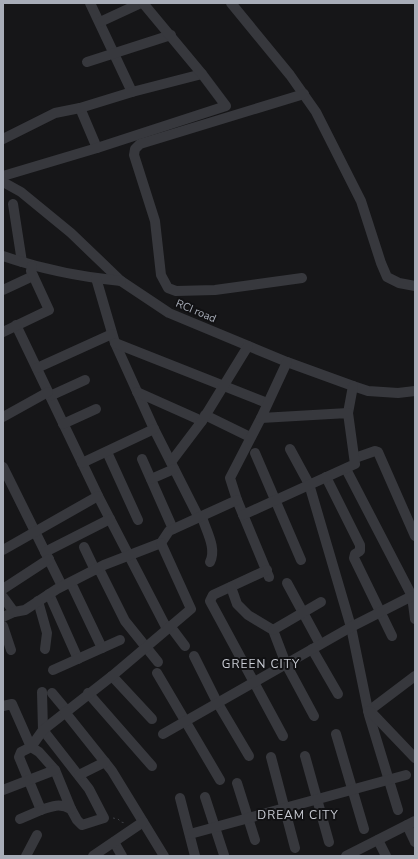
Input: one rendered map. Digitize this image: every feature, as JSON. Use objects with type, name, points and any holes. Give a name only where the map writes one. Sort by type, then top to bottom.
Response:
[{"type":"street","points":[[90,3],[115,53],[132,92]]},
{"type":"street","points":[[3,176],[97,148],[226,106],[171,35],[142,3],[100,22]]},
{"type":"street","points":[[230,3],[304,94],[316,112],[361,201],[380,263],[387,277],[399,283],[415,286]]},
{"type":"street","points":[[87,62],[171,35]]},
{"type":"street","points":[[3,140],[55,113],[80,108],[132,92],[202,74]]},
{"type":"street","points":[[302,278],[215,290],[176,291],[168,288],[161,275],[155,221],[134,155],[135,149],[140,144],[304,94]]},
{"type":"street","points":[[80,108],[97,148]]},
{"type":"street","name":"RCI road","points":[[3,182],[21,192],[71,233],[121,281],[170,313],[287,362],[353,386],[368,390],[398,393],[415,391]]},
{"type":"street","points":[[21,192],[8,205],[22,262]]},
{"type":"street","points":[[3,256],[32,266],[121,281]]},
{"type":"street","points":[[3,332],[49,310],[31,271],[32,266]]},
{"type":"street","points":[[3,290],[33,276]]},
{"type":"street","points":[[96,278],[113,338],[136,392],[212,544],[214,555],[210,562]]},
{"type":"street","points":[[16,325],[98,496],[129,556],[168,628],[185,646]]},
{"type":"street","points":[[37,368],[113,338],[267,403]]},
{"type":"street","points":[[151,480],[172,466],[248,346]]},
{"type":"street","points":[[283,736],[252,683],[210,601],[213,596],[231,587],[268,574],[237,500],[230,478],[287,362]]},
{"type":"street","points":[[3,417],[49,394],[85,380]]},
{"type":"street","points":[[243,515],[355,464],[348,413],[353,386]]},
{"type":"street","points":[[136,392],[250,437]]},
{"type":"street","points":[[63,424],[96,409]]},
{"type":"street","points":[[260,418],[348,413]]},
{"type":"street","points":[[82,463],[154,430]]},
{"type":"street","points":[[290,449],[309,484],[351,627],[369,710],[398,810]]},
{"type":"street","points":[[355,458],[375,450],[378,452],[415,536]]},
{"type":"street","points":[[107,452],[138,520]]},
{"type":"street","points":[[256,453],[301,560]]},
{"type":"street","points":[[142,459],[173,529]]},
{"type":"street","points":[[3,467],[47,556],[66,584],[102,648]]},
{"type":"street","points":[[346,469],[412,596],[415,619]]},
{"type":"street","points":[[326,477],[360,545],[360,551],[355,554],[354,558],[392,636]]},
{"type":"street","points":[[3,550],[34,530],[98,496]]},
{"type":"street","points":[[3,617],[14,612],[25,610],[66,584],[97,569],[161,543],[169,531],[237,500]]},
{"type":"street","points":[[3,589],[47,556],[110,519]]},
{"type":"street","points":[[41,810],[28,782],[19,757],[21,752],[31,747],[43,730],[88,693],[112,676],[191,609],[161,543]]},
{"type":"street","points":[[84,547],[117,608],[158,662]]},
{"type":"street","points":[[287,583],[303,613],[316,647],[338,694]]},
{"type":"street","points":[[231,587],[237,604],[242,610],[273,630],[286,664],[314,716]]},
{"type":"street","points":[[49,594],[78,659]]},
{"type":"street","points":[[163,734],[185,720],[351,627],[412,596]]},
{"type":"street","points":[[3,597],[14,612]]},
{"type":"street","points":[[38,601],[47,633],[45,649]]},
{"type":"street","points":[[273,630],[321,602]]},
{"type":"street","points":[[3,626],[11,650]]},
{"type":"street","points":[[53,670],[120,640]]},
{"type":"street","points":[[194,656],[217,702],[248,756]]},
{"type":"street","points":[[157,673],[220,780]]},
{"type":"street","points":[[112,676],[152,719]]},
{"type":"street","points":[[369,710],[415,676]]},
{"type":"street","points":[[3,706],[12,704],[31,747],[39,752],[55,770],[77,820],[82,825],[104,818],[89,788],[43,730],[47,693],[66,711],[105,762],[164,856]]},
{"type":"street","points":[[88,693],[152,766]]},
{"type":"street","points":[[369,710],[415,758]]},
{"type":"street","points":[[336,734],[364,829]]},
{"type":"street","points":[[305,756],[329,842]]},
{"type":"street","points":[[271,757],[295,848]]},
{"type":"street","points":[[79,775],[105,762]]},
{"type":"street","points":[[3,790],[28,782],[55,770]]},
{"type":"street","points":[[190,834],[406,775]]},
{"type":"street","points":[[237,783],[255,840]]},
{"type":"street","points":[[205,797],[224,855]]},
{"type":"street","points":[[180,798],[196,856]]},
{"type":"street","points":[[20,819],[58,805],[71,809]]},
{"type":"street","points":[[93,856],[114,842],[141,818]]},
{"type":"street","points":[[346,856],[411,823],[415,842]]},
{"type":"street","points":[[26,856],[37,835]]},
{"type":"street","points":[[378,840],[386,856]]},
{"type":"street","points":[[114,842],[122,856]]},
{"type":"path","points":[[104,818],[118,819],[124,823],[141,818]]},
{"type":"district","name":"GREEN CITY","points":[[261,664]]},
{"type":"district","name":"DREAM CITY","points":[[298,815]]}]
